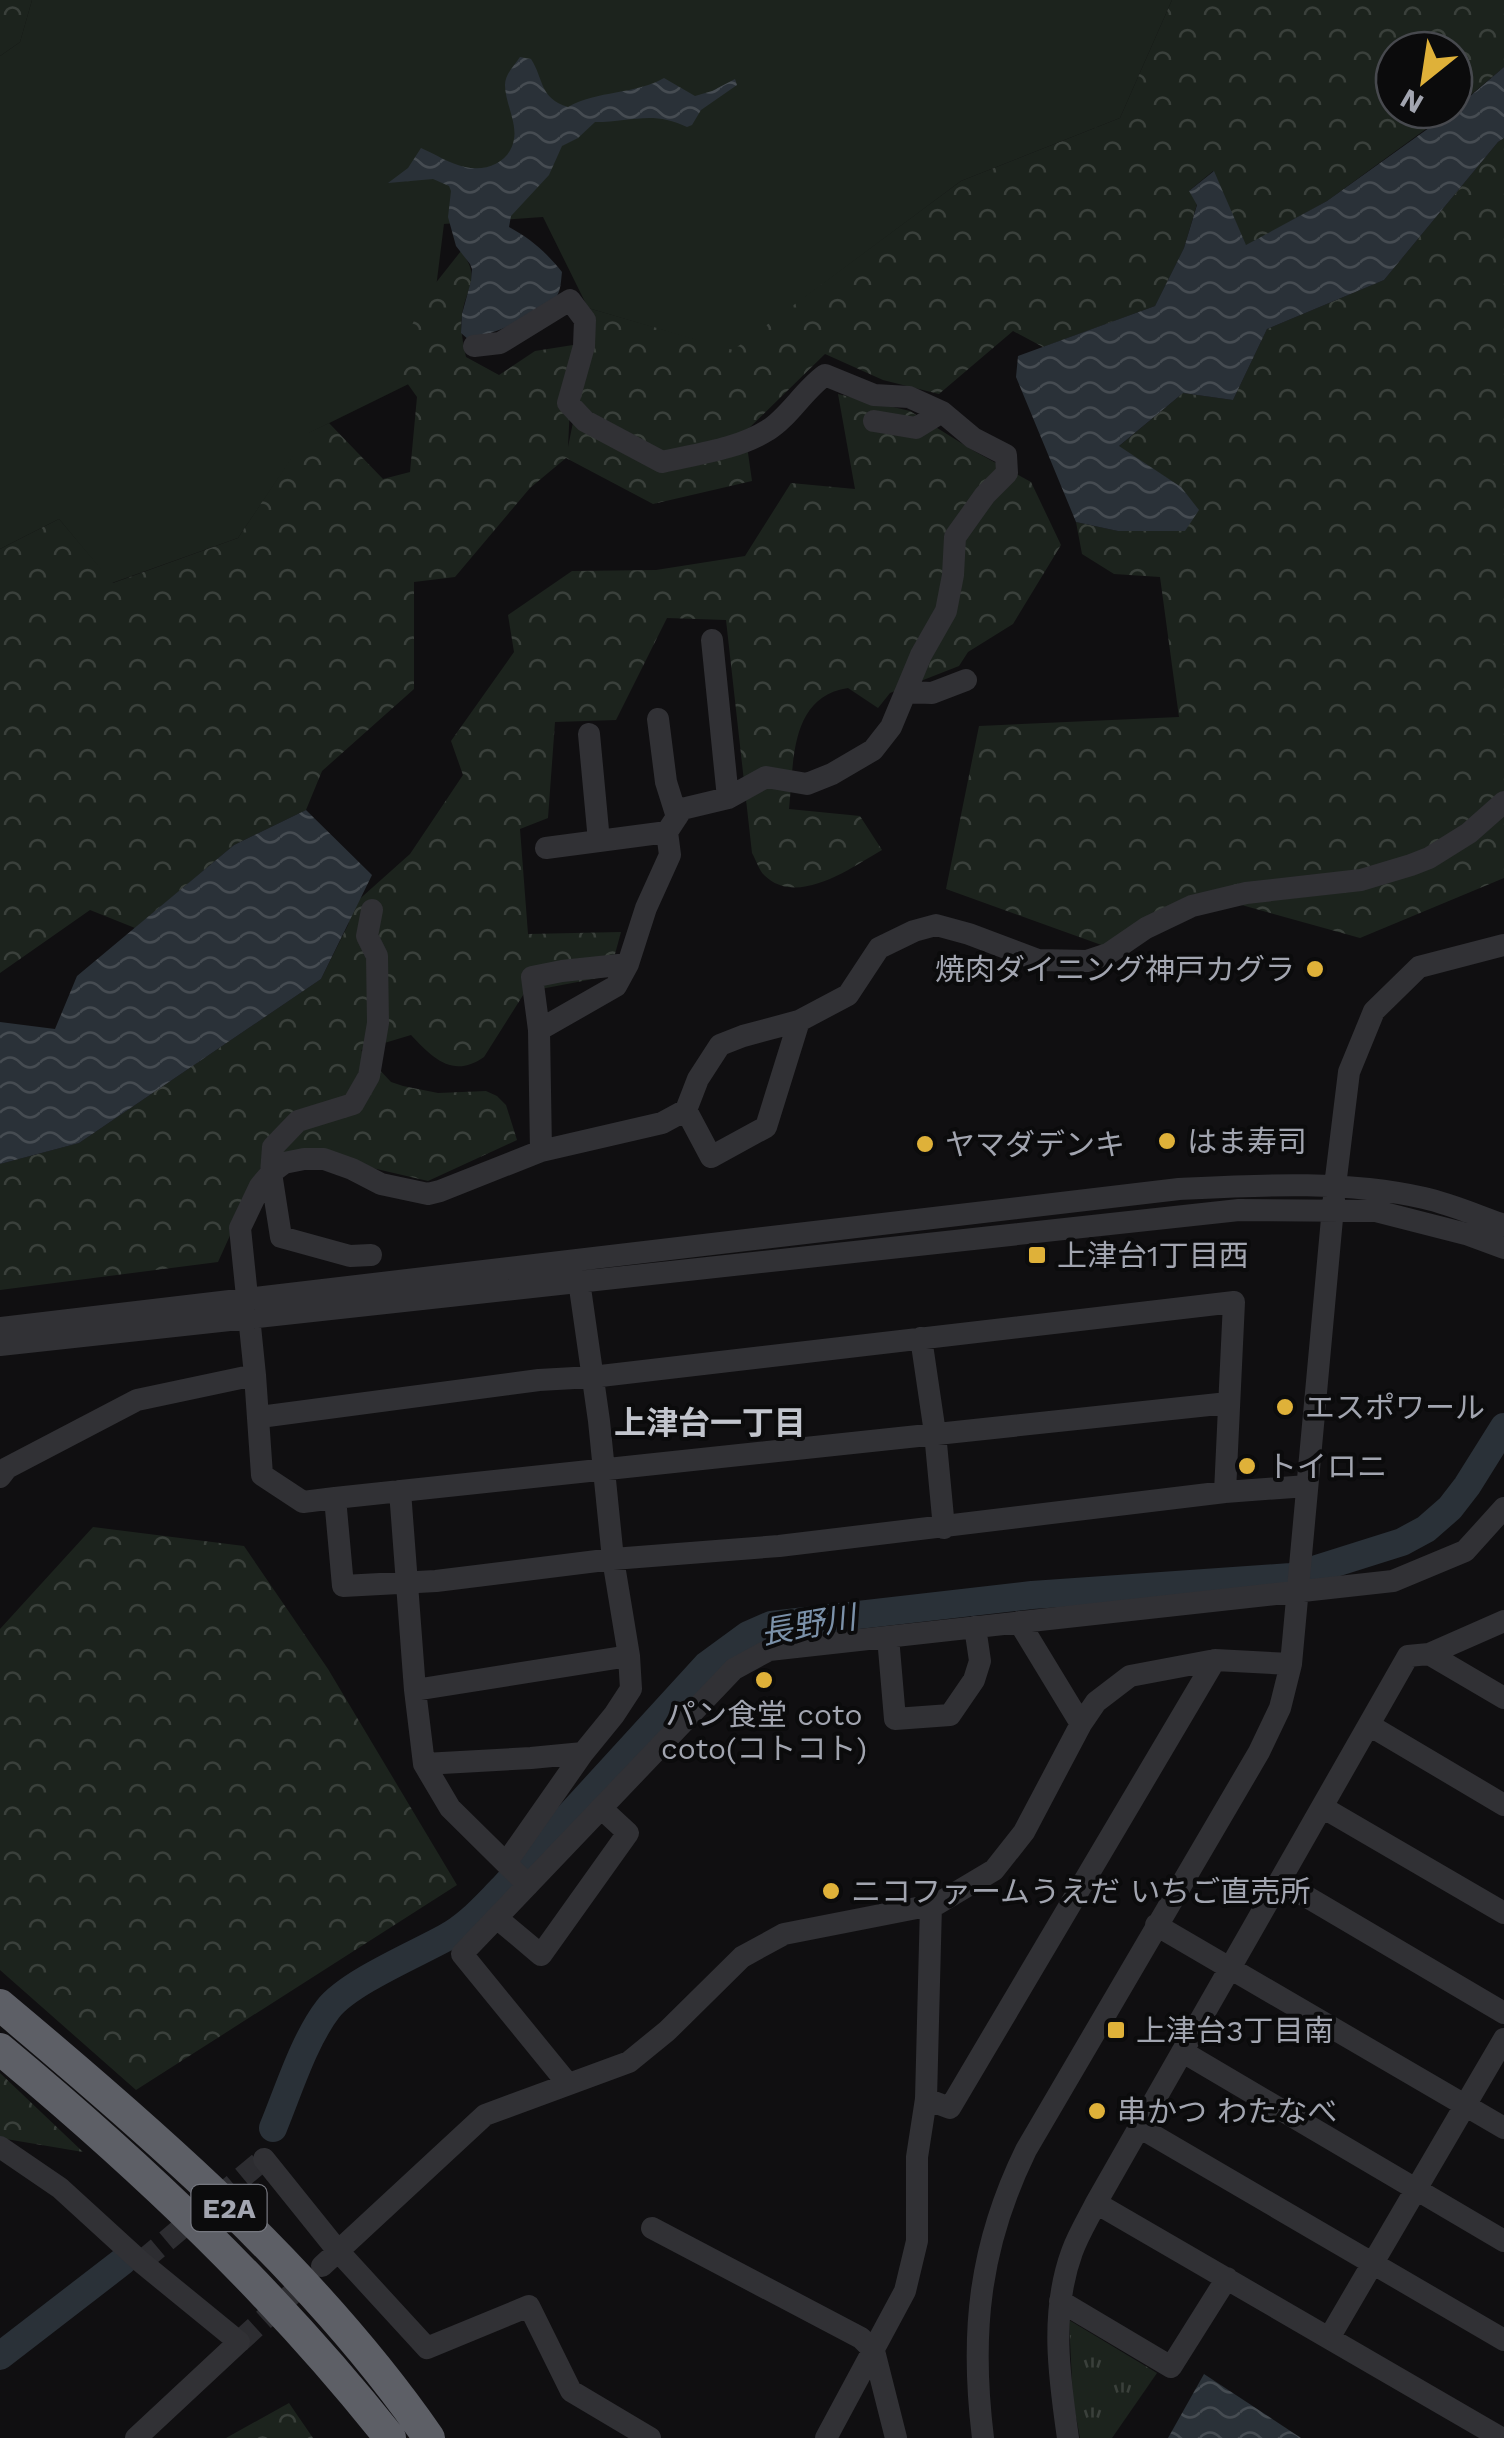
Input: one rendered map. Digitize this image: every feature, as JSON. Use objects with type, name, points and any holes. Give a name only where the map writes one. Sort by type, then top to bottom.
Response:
[{"type":"highway","name":"E2A","points":[[0,2005],[144,2129],[226,2206],[365,2354],[429,2438]]},
{"type":"highway","name":"E2A","points":[[0,2049],[138,2167],[206,2233],[319,2352],[390,2438]]},
{"type":"street","points":[[474,346],[500,343],[570,300],[585,320],[584,346],[568,403],[585,420],[662,462],[734,445],[770,430],[825,376],[874,395],[908,397],[942,412],[973,438],[1006,456],[1007,473],[955,537],[946,612],[922,655],[891,728],[873,750],[807,784],[766,777],[728,798],[682,809],[672,824],[599,841],[546,848]]},
{"type":"street","points":[[874,421],[916,428],[942,412]]},
{"type":"street","points":[[712,640],[728,798]]},
{"type":"street","points":[[906,692],[932,694],[966,680]]},
{"type":"street","points":[[539,1030],[616,986],[670,855],[672,824],[658,718]]},
{"type":"street","points":[[589,734],[599,841]]},
{"type":"street","points":[[1228,1402],[303,1502],[262,1475],[260,1417],[240,1228],[271,1172],[284,1163],[304,1158],[324,1159],[381,1184],[428,1194],[542,1151],[662,1123],[686,1110],[698,1078],[720,1044],[798,1021],[848,995],[879,948],[914,931],[936,925],[1038,960],[1087,962],[1192,906],[1246,892],[1361,880],[1411,866],[1469,833],[1504,802]]},
{"type":"street","points":[[371,1254],[350,1256],[282,1237],[271,1172],[273,1146],[298,1121],[353,1104],[369,1076],[378,1023],[377,956],[367,936],[372,910]]},
{"type":"street","points":[[983,2438],[976,2358],[980,2302],[989,2248],[1004,2198],[1026,2150],[1270,1730],[1284,1694],[1291,1657],[1349,1072],[1374,1011],[1419,967],[1504,945]]},
{"type":"street","points":[[542,1151],[539,1030],[532,978],[562,970],[628,964]]},
{"type":"street","points":[[686,1110],[711,1157],[766,1127],[798,1021]]},
{"type":"street","points":[[0,1328],[1179,1189],[1298,1184],[1381,1190],[1427,1198],[1504,1225]]},
{"type":"street","points":[[0,1345],[1239,1210],[1376,1211],[1504,1248]]},
{"type":"street","points":[[506,1863],[631,1689],[579,1281]]},
{"type":"street","points":[[260,1417],[539,1380],[1234,1302],[1225,1492]]},
{"type":"street","points":[[921,1338],[944,1528]]},
{"type":"street","points":[[0,1477],[7,1468],[137,1400],[255,1371]]},
{"type":"street","points":[[335,1498],[342,1586],[779,1546],[1225,1492],[1308,1486]]},
{"type":"street","points":[[400,1491],[424,1764],[450,1808],[528,1884]]},
{"type":"street","points":[[568,2084],[462,1954],[734,1669],[770,1650],[1393,1581],[1465,1551],[1504,1508]]},
{"type":"street","points":[[1068,2438],[1058,2349],[1060,2301],[1072,2251],[1096,2202],[1408,1656],[1429,1654],[1504,1620]]},
{"type":"street","points":[[1019,1622],[1081,1724]]},
{"type":"street","points":[[888,1637],[895,1720],[950,1715],[974,1680],[980,1662],[975,1627]]},
{"type":"street","points":[[1429,1654],[1504,1698]]},
{"type":"street","points":[[415,1690],[629,1656]]},
{"type":"street","points":[[330,2259],[485,2115],[629,2062],[668,2031],[742,1957],[784,1934],[936,1904],[994,1870],[1024,1832],[1096,1702],[1130,1676],[1215,1660],[1291,1657]]},
{"type":"street","points":[[926,2099],[950,2108],[1215,1660]]},
{"type":"street","points":[[1369,1724],[1504,1804]]},
{"type":"street","points":[[424,1764],[583,1752]]},
{"type":"street","points":[[1322,1806],[1504,1912]]},
{"type":"street","points":[[497,1918],[541,1955],[628,1833],[601,1808]]},
{"type":"street","points":[[1280,1881],[1504,2013]]},
{"type":"street","points":[[826,2438],[905,2291],[917,2241],[917,2157],[926,2099],[931,1905]]},
{"type":"street","points":[[1156,1925],[1504,2128]]},
{"type":"street","points":[[1329,2338],[1504,2039]]},
{"type":"street","points":[[1182,2052],[1504,2241]]},
{"type":"street","points":[[1139,2128],[1504,2340]]},
{"type":"street","points":[[0,2147],[60,2188],[141,2262],[239,2342],[136,2438]]},
{"type":"street","points":[[264,2159],[330,2259],[427,2348],[529,2306],[571,2391],[650,2438]]},
{"type":"street","points":[[1096,2202],[1500,2438]]},
{"type":"street","points":[[652,2228],[862,2338],[874,2351],[896,2438]]},
{"type":"street","points":[[1060,2301],[1172,2367],[1227,2278]]},
{"type":"green space","points":[[0,0],[32,0],[20,42],[0,56]]},
{"type":"green space","points":[[32,0],[1172,0],[1120,118],[961,181],[733,351],[588,308],[543,217],[444,224],[425,376],[309,433],[238,538],[112,583],[59,519],[0,549],[0,56],[20,42]]},
{"type":"green space","points":[[1172,0],[1504,0],[1504,67],[1474,92],[1474,30],[1374,30],[1374,130],[1425,130],[1327,201],[1246,246],[1213,171],[1190,190],[1197,204],[1184,248],[1155,306],[1043,347],[1013,331],[939,394],[883,380],[825,354],[745,432],[752,481],[653,504],[566,458],[530,488],[455,577],[414,582],[414,689],[322,771],[306,810],[234,845],[135,928],[90,910],[0,973],[0,549],[59,519],[113,583],[238,538],[308,433],[329,423],[383,479],[410,472],[417,397],[395,366],[423,299],[461,251],[472,276],[461,320],[466,357],[499,375],[535,351],[573,345],[568,447],[588,349],[588,308],[733,350],[961,181],[1120,118]]},
{"type":"green space","points":[[1504,138],[1504,878],[1360,938],[1213,897],[1107,947],[946,889],[979,726],[1179,717],[1160,577],[1114,574],[1082,554],[1076,522],[1118,531],[1181,487],[1118,447],[1183,393],[1233,400],[1267,329],[1384,280]]},
{"type":"green space","points":[[838,394],[910,411],[1031,482],[1061,545],[1013,624],[968,652],[959,666],[890,693],[878,708],[848,688],[829,694],[805,718],[794,753],[789,809],[860,816],[882,850],[840,874],[808,886],[777,884],[764,875],[752,853],[726,620],[667,618],[616,720],[555,722],[548,818],[520,829],[528,934],[621,932],[609,976],[525,992],[484,1057],[463,1066],[444,1063],[411,1035],[361,1050],[391,1082],[438,1093],[486,1091],[497,1096],[506,1105],[517,1140],[428,1181],[368,1167],[261,1167],[218,1262],[0,1290],[0,1164],[79,1143],[321,979],[354,904],[410,854],[463,775],[451,741],[514,652],[508,615],[572,571],[656,570],[745,556],[791,483],[855,489]]},
{"type":"green space","points":[[93,1527],[244,1546],[328,1669],[457,1885],[136,2090],[0,1970],[0,1629]]},
{"type":"green space","points":[[0,2073],[83,2152],[0,2138]]},
{"type":"green space","points":[[1069,2320],[1157,2373],[1112,2438],[1080,2438],[1073,2401]]},
{"type":"green space","points":[[289,2403],[313,2438],[226,2438]]},
{"type":"water","points":[[520,57],[531,59],[547,93],[568,107],[664,78],[695,96],[735,79],[737,85],[701,110],[687,127],[652,118],[595,122],[562,146],[549,175],[511,216],[509,227],[538,246],[562,272],[558,293],[551,303],[530,317],[469,340],[461,333],[472,269],[456,246],[448,217],[449,186],[433,179],[388,183],[408,168],[421,148],[454,164],[473,168],[489,167],[502,160],[514,139],[505,81]]},
{"type":"water","points":[[1504,67],[1504,138],[1384,280],[1267,329],[1233,400],[1183,393],[1119,446],[1181,487],[1199,510],[1185,531],[1118,531],[1076,522],[1016,377],[1018,356],[1155,306],[1184,248],[1197,205],[1189,191],[1214,171],[1246,245],[1327,201],[1426,130],[1474,130],[1474,93]]},
{"type":"water","points":[[306,810],[372,875],[321,979],[79,1143],[0,1164],[0,1022],[55,1029],[77,976],[234,845]]},
{"type":"water","points":[[1204,2374],[1301,2438],[1168,2438]]},
{"type":"waterway","name":"長野川","points":[[273,2128],[304,2051],[337,1999],[469,1922],[707,1665],[748,1635],[771,1625],[1032,1595],[1291,1577],[1402,1542],[1426,1529],[1467,1486],[1504,1427]]},
{"type":"waterway","name":"長野川","points":[[0,2356],[123,2261]]},
{"type":"tunnel","points":[[141,2262],[264,2159]]},
{"type":"tunnel","points":[[239,2342],[314,2274]]},
{"type":"place","name":"焼肉ダイニング神戸カグラ","points":[[1315,969]]},
{"type":"place","name":"はま寿司","points":[[1167,1141]]},
{"type":"place","name":"ヤマダデンキ","points":[[925,1144]]},
{"type":"place","name":"上津台1丁目西","points":[[1037,1255]]},
{"type":"place","name":"エスポワール","points":[[1285,1407]]},
{"type":"place","name":"トイロニ","points":[[1247,1466]]},
{"type":"place","name":"パン食堂 coto coto(コトコト)","points":[[764,1680]]},
{"type":"place","name":"ニコファームうえだ いちご直売所","points":[[831,1891]]},
{"type":"place","name":"上津台3丁目南","points":[[1116,2030]]},
{"type":"place","name":"串かつ わたなべ","points":[[1097,2111]]},
{"type":"district","name":"上津台一丁目","points":[[710,1423]]}]
